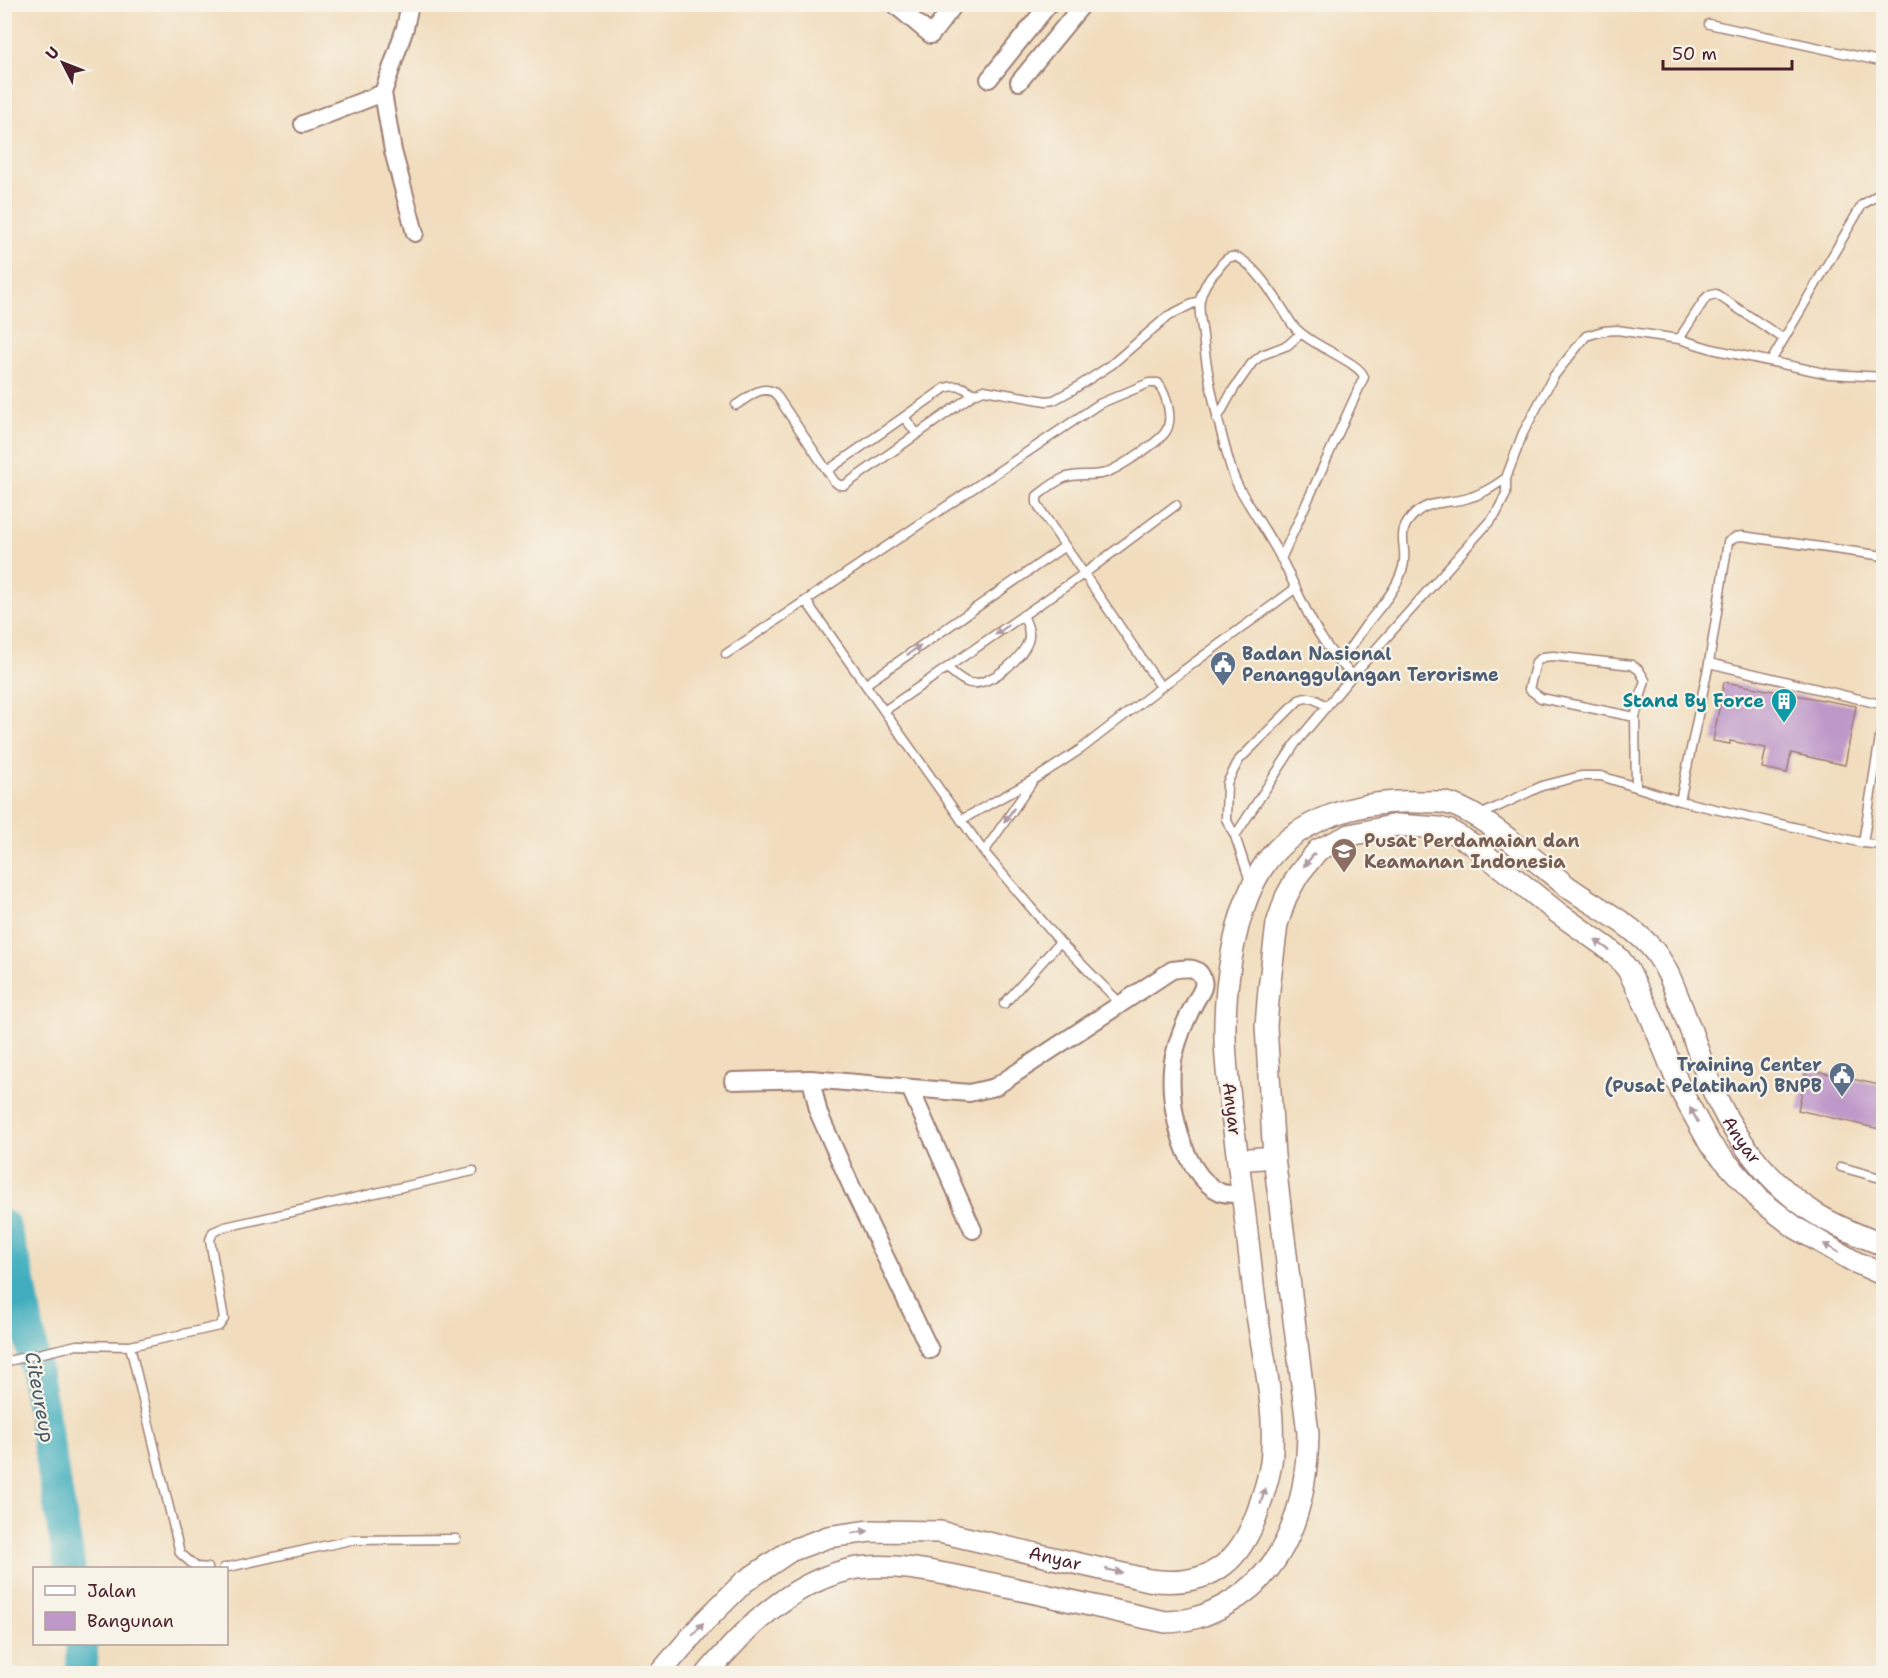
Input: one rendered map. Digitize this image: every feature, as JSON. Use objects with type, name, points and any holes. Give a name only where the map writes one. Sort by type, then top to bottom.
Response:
[{"type":"street","points":[[410,4],[405,28],[383,93],[393,151],[415,233]]},
{"type":"street","points":[[894,4],[931,35],[955,4]]},
{"type":"street","points":[[989,79],[1049,4]]},
{"type":"street","points":[[1019,82],[1083,4]]},
{"type":"street","points":[[303,124],[383,93]]},
{"type":"street","name":"Anyar","points":[[659,1674],[744,1581],[790,1551],[828,1537],[870,1531],[940,1532],[1168,1582],[1190,1581],[1220,1568],[1235,1555],[1250,1531],[1257,1514],[1268,1479],[1273,1451],[1270,1401],[1228,1087],[1225,1034],[1233,945],[1251,885],[1267,860],[1280,847],[1316,822],[1363,806],[1383,802],[1447,803],[1476,817],[1507,838],[1573,890],[1604,908],[1649,945],[1662,965],[1677,996],[1718,1101],[1749,1152],[1783,1188],[1814,1213],[1849,1232],[1884,1245]]},
{"type":"street","points":[[1439,828],[1447,803]]},
{"type":"street","name":"Anyar","points":[[707,1674],[732,1644],[779,1602],[824,1579],[849,1570],[898,1568],[939,1573],[1166,1622],[1194,1619],[1238,1598],[1257,1583],[1278,1558],[1294,1523],[1302,1497],[1308,1461],[1308,1433],[1274,1157],[1266,1026],[1269,989],[1277,924],[1286,897],[1307,861],[1318,850],[1350,835],[1397,825],[1450,831],[1472,844],[1566,920],[1612,953],[1628,970],[1649,1012],[1682,1094],[1710,1144],[1732,1171],[1761,1201],[1796,1228],[1884,1275]]},
{"type":"street","points":[[733,1081],[811,1079],[969,1093],[984,1091],[995,1087],[1173,970],[1190,967],[1198,971],[1203,980],[1203,988],[1187,1017],[1173,1059],[1172,1098],[1184,1148],[1195,1169],[1215,1190],[1223,1194],[1242,1194]]},
{"type":"street","points":[[1649,1012],[1677,996]]},
{"type":"street","points":[[811,1079],[819,1113],[853,1190],[930,1350]]},
{"type":"street","points":[[910,1088],[973,1230]]},
{"type":"street","points":[[1238,1160],[1274,1157]]},
{"type":"lane","points":[[1709,24],[1884,62]]},
{"type":"lane","points":[[1771,361],[1862,205],[1884,194]]},
{"type":"lane","points":[[1281,559],[1364,378],[1358,368],[1301,333],[1254,271],[1238,257],[1228,257],[1212,276],[1200,300],[1208,383],[1217,419],[1237,485],[1281,559],[1318,634],[1339,663],[1353,675]]},
{"type":"lane","points":[[1679,339],[1705,299],[1716,294],[1784,339]]},
{"type":"lane","points":[[736,405],[761,390],[775,393],[834,481],[838,485],[845,485],[974,394],[984,390],[1046,401],[1068,393],[1111,365],[1168,316],[1200,300]]},
{"type":"lane","points":[[1235,836],[1294,744],[1496,514],[1506,494],[1506,478],[1523,433],[1553,377],[1586,336],[1617,330],[1679,339],[1712,349],[1829,374],[1884,377]]},
{"type":"lane","points":[[1217,419],[1233,390],[1252,363],[1262,355],[1288,345],[1301,333]]},
{"type":"lane","points":[[726,654],[1099,404],[1149,383],[1158,383],[1166,399],[1169,423],[1167,431],[1161,438],[1119,467],[1096,475],[1066,477],[1058,480],[1037,496],[1037,503],[1161,687]]},
{"type":"lane","points":[[827,471],[950,386],[963,387],[974,394]]},
{"type":"lane","points":[[904,417],[917,434]]},
{"type":"lane","points":[[1339,663],[1382,606],[1397,581],[1404,566],[1402,533],[1415,513],[1435,504],[1486,492],[1506,478]]},
{"type":"lane","points":[[884,711],[1085,573],[1176,505]]},
{"type":"lane","points":[[1680,801],[1709,663],[1725,552],[1730,539],[1742,536],[1884,556]]},
{"type":"lane","points":[[866,684],[1065,546]]},
{"type":"lane","points":[[961,820],[1035,779],[1081,749],[1296,588]]},
{"type":"lane","points":[[806,601],[984,852],[1060,942],[1121,1004]]},
{"type":"lane","points":[[947,668],[960,679],[970,683],[980,683],[994,676],[1024,652],[1029,639],[1029,629],[1023,615]]},
{"type":"lane","points":[[1635,717],[1541,698],[1529,689],[1536,662],[1544,657],[1553,656],[1632,665],[1639,670],[1645,680],[1635,717],[1636,787]]},
{"type":"lane","points":[[1709,663],[1884,705]]},
{"type":"lane","points":[[1251,885],[1235,836],[1226,819],[1227,783],[1239,760],[1299,700],[1305,697],[1313,698],[1327,707]]},
{"type":"lane","points":[[1863,843],[1884,713]]},
{"type":"lane","points":[[1476,817],[1542,786],[1581,776],[1601,776],[1680,801],[1863,843],[1884,845]]},
{"type":"lane","points":[[984,852],[1035,779]]},
{"type":"lane","points":[[1004,1004],[1060,942]]},
{"type":"lane","points":[[1841,1167],[1884,1179]]},
{"type":"lane","points":[[4,1362],[77,1345],[130,1346],[219,1326],[224,1319],[210,1240],[213,1232],[225,1227],[473,1171]]},
{"type":"lane","points":[[130,1346],[180,1553],[196,1567]]},
{"type":"lane","points":[[228,1568],[351,1540],[456,1539]]},
{"type":"building","name":"Stand By Force","points":[[1724,682],[1856,706],[1845,765],[1791,753],[1787,773],[1762,768],[1766,748],[1730,741],[1730,744],[1713,741]]},
{"type":"building","name":"Training Center (Pusat Pelatihan) BNPB","points":[[1807,1069],[1884,1086],[1884,1130],[1798,1110]]},
{"type":"waterway","name":"Citeureup","points":[[4,1226],[20,1282],[70,1567]]},
{"type":"waterway","name":"Citeureup","points":[[82,1645],[82,1674]]},
{"type":"place","name":"Badan Nasional Penanggulangan Terorisme","points":[[1223,687]]},
{"type":"place","name":"Stand By Force","points":[[1784,724]]},
{"type":"place","name":"Pusat Perdamaian dan Keamanan Indonesia","points":[[1344,874]]},
{"type":"place","name":"Training Center (Pusat Pelatihan) BNPB","points":[[1842,1098]]}]
